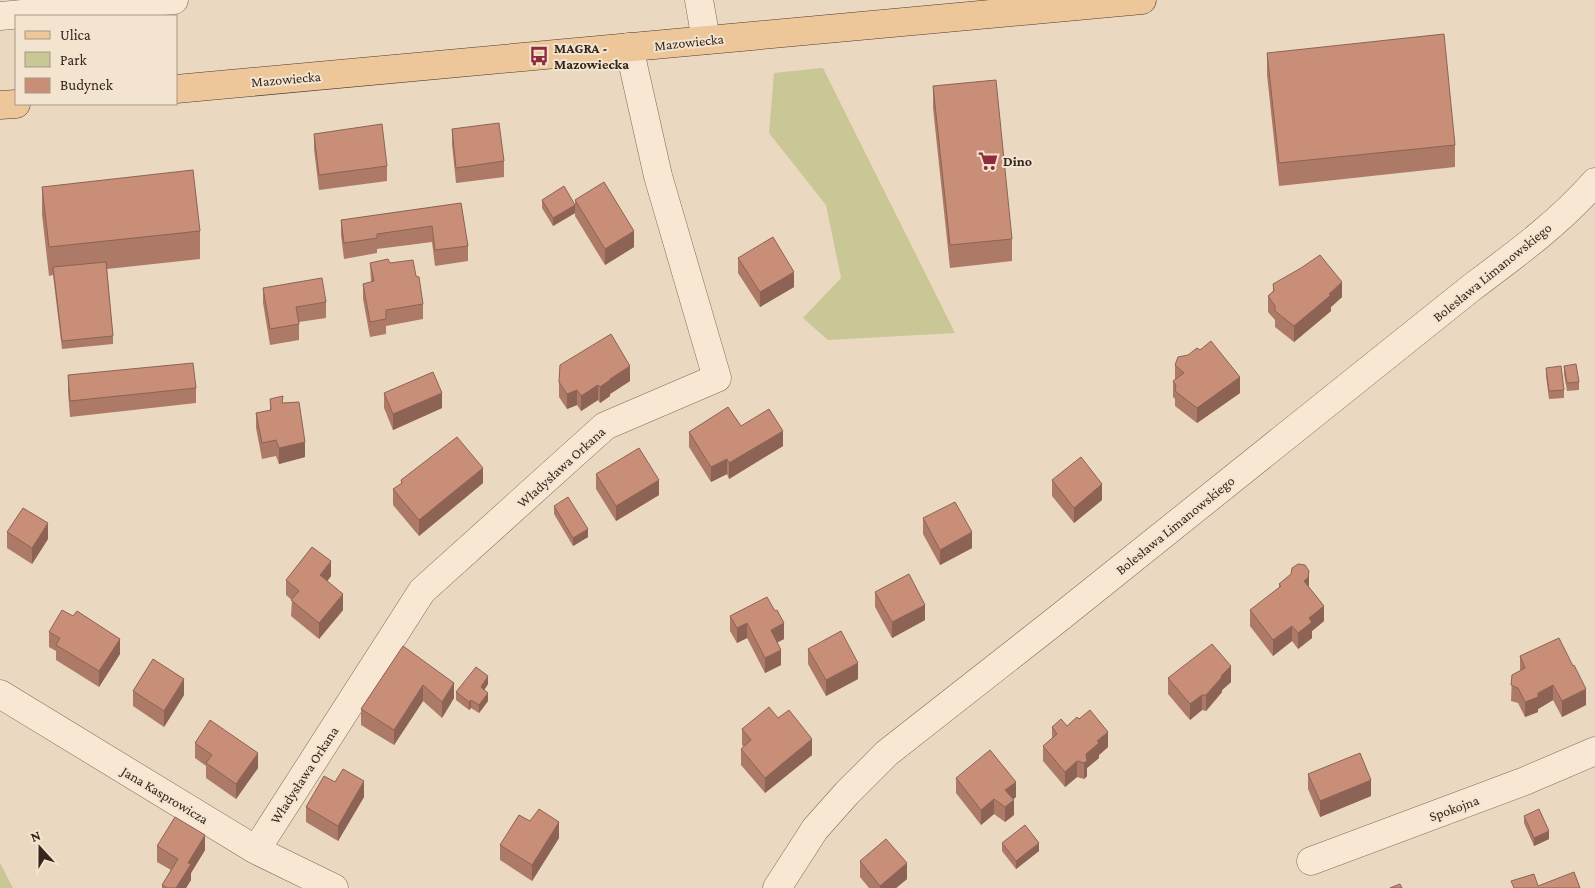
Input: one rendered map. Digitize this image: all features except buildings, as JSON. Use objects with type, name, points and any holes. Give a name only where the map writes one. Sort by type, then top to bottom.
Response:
[{"type":"main road","name":"Mazowiecka","points":[[178,89],[1142,0]]},
{"type":"main road","points":[[0,105],[15,104]]},
{"type":"street","points":[[0,16],[174,0]]},
{"type":"street","points":[[699,0],[706,40]]},
{"type":"street","name":"Władysława Orkana","points":[[256,850],[422,592],[605,426],[717,378],[658,176],[630,48]]},
{"type":"street","name":"Bolesława Limanowskiego","points":[[777,888],[815,829],[846,793],[887,753],[1540,235],[1580,199],[1595,182]]},
{"type":"street","name":"Jana Kasprowicza","points":[[0,694],[256,850],[334,888]]},
{"type":"street","name":"Spokojna","points":[[1311,861],[1525,781],[1595,751]]},
{"type":"green space","points":[[823,68],[955,333],[828,340],[803,318],[841,278],[826,205],[769,133],[774,73]]},
{"type":"green space","points":[[0,863],[13,888],[0,888]]},
{"type":"place","name":"MAGRA - Mazowiecka","points":[[539,56]]},
{"type":"place","name":"Dino","points":[[988,161]]}]
